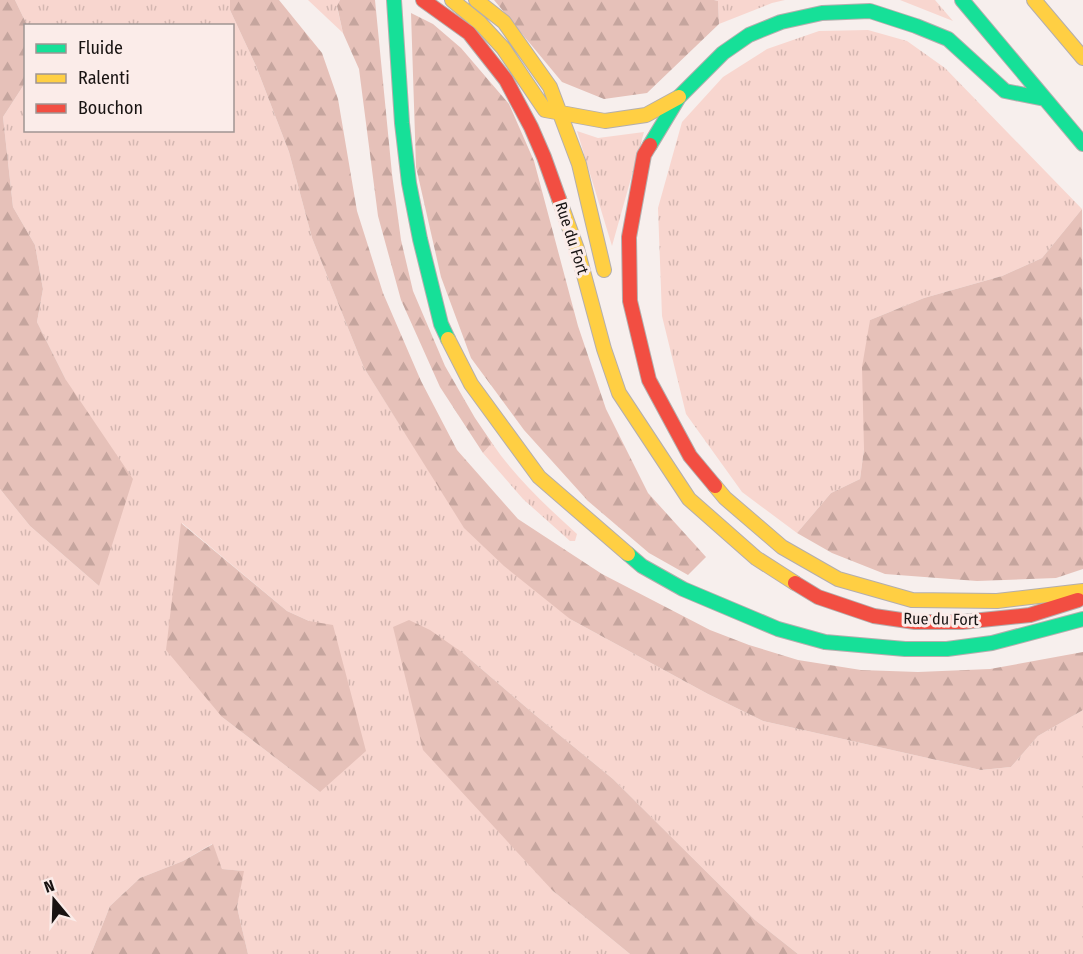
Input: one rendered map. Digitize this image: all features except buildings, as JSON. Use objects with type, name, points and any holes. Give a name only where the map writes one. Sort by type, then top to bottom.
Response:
[{"type":"main road","points":[[394,0],[402,123],[409,183],[441,324],[471,384],[539,477],[642,566],[683,590],[778,629],[825,642],[904,649],[947,649],[992,643],[1083,619]]},
{"type":"main road","name":"Rue du Fort","points":[[423,0],[469,33],[506,80],[544,157],[577,249],[604,349],[619,393],[689,499],[756,558],[818,597],[874,616],[915,622],[962,622],[1030,615],[1083,598]]},
{"type":"main road","points":[[452,0],[480,23],[502,48],[545,110],[605,121],[646,115],[680,97]]},
{"type":"main road","name":"Rue du Fort","points":[[476,0],[504,22],[550,87],[579,164],[606,280]]},
{"type":"main road","points":[[962,0],[1083,144]]},
{"type":"main road","points":[[1034,0],[1083,58]]},
{"type":"main road","points":[[1045,99],[1005,90],[948,39],[870,11],[822,13],[781,22],[749,35],[723,53],[680,97],[644,155],[629,237],[630,301],[649,380],[690,456],[725,498],[782,547],[838,579],[912,600],[997,601],[1083,591]]},
{"type":"main road","name":"Rue du Fort","points":[[644,407],[689,499]]},
{"type":"green space","points":[[0,0],[15,0],[27,24],[24,24],[24,85],[3,117],[13,207],[35,245],[43,289],[37,322],[66,380],[133,479],[99,586],[30,526],[0,489]]},
{"type":"green space","points":[[15,0],[230,0],[230,10],[256,66],[289,152],[312,238],[364,368],[405,433],[570,619],[708,694],[763,721],[981,770],[1011,767],[1038,736],[1083,710],[1083,954],[798,954],[755,920],[613,779],[463,653],[553,891],[630,954],[248,954],[237,907],[243,871],[222,869],[212,844],[183,861],[140,878],[110,906],[91,954],[0,954],[0,489],[30,526],[99,586],[66,380],[37,322],[43,289],[35,245],[13,207],[3,117],[24,85],[24,132],[234,132],[234,24],[27,24]],"holes":[[[182,523],[287,611],[309,621],[320,792],[222,717]]]},
{"type":"green space","points":[[230,0],[279,0],[322,53],[338,99],[357,211],[383,293],[421,381],[457,450],[518,519],[602,574],[710,630],[798,660],[861,670],[918,672],[990,669],[1083,652],[1083,710],[1038,736],[1011,767],[981,770],[763,721],[708,694],[570,619],[504,566],[464,528],[364,368],[312,238],[289,152],[256,66],[230,10]]},
{"type":"green space","points":[[308,0],[340,0],[337,7],[343,33]]},
{"type":"green space","points":[[340,0],[375,0],[392,174],[401,240],[413,291],[445,366],[492,443],[483,453],[440,387],[401,300],[378,216],[359,69],[343,33],[337,6]]},
{"type":"green space","points":[[494,0],[714,0],[718,1],[719,24],[647,93],[604,99],[562,82]]},
{"type":"green space","points":[[714,0],[785,0],[719,24],[718,1]]},
{"type":"green space","points":[[900,0],[935,0],[953,21]]},
{"type":"green space","points":[[411,13],[433,24],[461,48],[509,104],[534,161],[578,326],[606,409],[648,493],[706,557],[688,575],[649,553],[588,501],[524,430],[471,358],[441,277],[416,167]]},
{"type":"green space","points":[[868,30],[907,41],[945,68],[1082,209],[1042,258],[1002,276],[924,298],[870,320],[864,449],[860,479],[831,493],[797,533],[742,492],[686,414],[662,316],[658,208],[682,122],[723,77],[767,49],[819,31]]},
{"type":"green space","points":[[577,131],[598,138],[644,132],[612,246]]},
{"type":"green space","points":[[1082,209],[1083,569],[1056,578],[977,581],[885,574],[832,553],[797,533],[831,493],[860,479],[864,449],[862,367],[870,320],[924,298],[1002,276],[1042,258]]},
{"type":"green space","points":[[492,443],[521,479],[577,534],[575,541],[570,541],[523,499],[483,453]]},
{"type":"green space","points":[[181,523],[287,611],[309,621],[333,625],[366,751],[320,792],[222,717],[166,650]]},
{"type":"green space","points":[[409,620],[430,630],[463,653],[613,779],[755,920],[798,954],[630,954],[553,891],[423,750],[393,627]]},
{"type":"green space","points":[[213,844],[222,869],[244,871],[237,907],[248,954],[91,954],[110,906],[140,878],[183,861]]},
{"type":"traffic: fast","points":[[394,0],[402,123],[409,183],[441,324],[448,339]]},
{"type":"traffic: fast","points":[[962,0],[1083,144]]},
{"type":"traffic: fast","points":[[650,145],[679,97],[723,53],[749,35],[781,22],[822,13],[870,11],[916,26],[948,39],[1005,91],[1045,99]]},
{"type":"traffic: fast","points":[[628,554],[642,566],[683,589],[778,629],[825,642],[905,649],[947,649],[992,643],[1083,619]]},
{"type":"traffic: slow","points":[[452,0],[480,23],[503,48],[545,110],[605,121],[646,115],[679,97]]},
{"type":"traffic: slow","points":[[476,0],[504,22],[550,87],[579,164],[604,270]]},
{"type":"traffic: slow","points":[[1034,0],[1083,58]]},
{"type":"traffic: slow","points":[[559,199],[577,249],[604,349],[619,393],[689,499],[756,558],[795,583]]},
{"type":"traffic: slow","points":[[448,339],[471,384],[539,477],[628,554]]},
{"type":"traffic: slow","points":[[715,486],[725,498],[782,547],[838,579],[912,600],[997,601],[1083,591]]},
{"type":"traffic: jam","points":[[423,0],[469,33],[506,80],[531,127],[559,199]]},
{"type":"traffic: jam","points":[[650,145],[644,155],[629,237],[630,301],[649,380],[690,456],[715,486]]},
{"type":"traffic: jam","points":[[795,583],[818,597],[874,616],[915,622],[962,622],[1030,615],[1078,600]]}]
